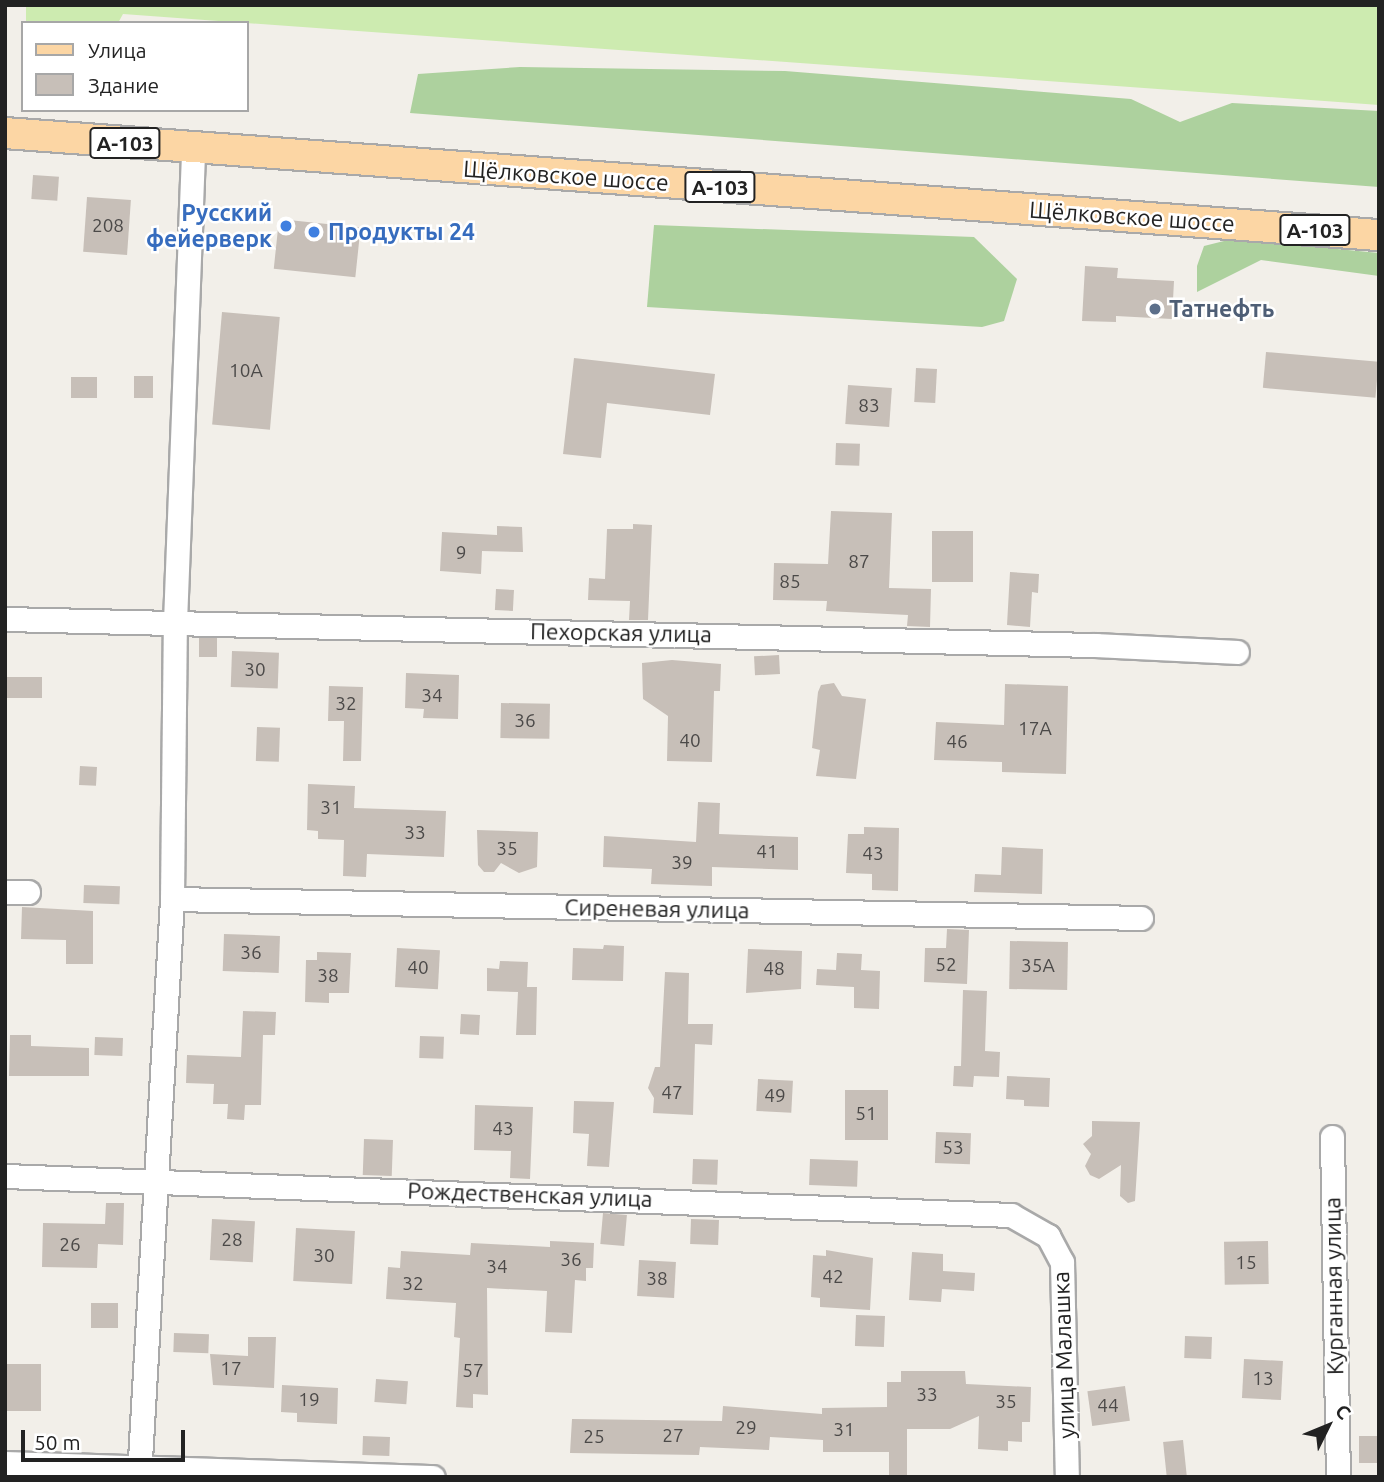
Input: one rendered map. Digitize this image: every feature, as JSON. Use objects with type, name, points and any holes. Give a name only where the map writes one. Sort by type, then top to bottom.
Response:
[{"type":"main road","name":"Щёлковское шоссе","points":[[5,133],[1379,235]]},
{"type":"street","points":[[139,1472],[172,899],[175,622],[193,148]]},
{"type":"street","name":"Пехорская улица","points":[[5,619],[1096,645],[1237,652]]},
{"type":"street","points":[[5,892],[29,892]]},
{"type":"street","name":"Сиреневая улица","points":[[172,899],[1141,918]]},
{"type":"street","name":"Курганная улица","points":[[1332,1137],[1338,1477]]},
{"type":"street","name":"Рождественская улица","points":[[5,1176],[1011,1215],[1048,1236]]},
{"type":"street","name":"улица Малашка","points":[[1048,1236],[1062,1262],[1068,1477]]},
{"type":"street","points":[[5,1463],[139,1472],[433,1477]]},
{"type":"green space","points":[[26,5],[1379,5],[1379,105],[248,21],[123,14],[119,21],[26,21]]},
{"type":"green space","points":[[520,67],[785,71],[1131,99],[1180,122],[1232,103],[1379,111],[1379,187],[410,113],[418,74]]},
{"type":"green space","points":[[654,225],[974,237],[1017,279],[1004,321],[982,327],[647,307]]},
{"type":"green space","points":[[1232,239],[1379,253],[1379,276],[1261,260],[1197,292],[1197,266],[1204,246]]},
{"type":"building","points":[[33,175],[59,177],[57,201],[31,199]]},
{"type":"building","points":[[87,197],[131,200],[127,255],[83,252]]},
{"type":"building","points":[[279,219],[361,228],[355,277],[274,269]]},
{"type":"building","points":[[1085,266],[1118,268],[1117,278],[1174,281],[1172,319],[1116,316],[1116,322],[1082,321]]},
{"type":"building","points":[[222,312],[280,317],[270,430],[212,425]]},
{"type":"building","points":[[1266,352],[1379,362],[1375,398],[1263,388]]},
{"type":"building","points":[[574,358],[715,374],[710,415],[607,403],[601,458],[563,454]]},
{"type":"building","points":[[916,368],[937,369],[935,403],[914,402]]},
{"type":"building","points":[[134,376],[153,376],[153,398],[134,398]]},
{"type":"building","points":[[71,377],[97,377],[97,398],[71,398]]},
{"type":"building","points":[[848,385],[892,388],[889,427],[845,424]]},
{"type":"building","points":[[836,443],[860,444],[859,466],[835,465]]},
{"type":"building","points":[[831,511],[892,513],[889,588],[931,589],[930,627],[907,626],[908,615],[826,611],[827,601],[773,600],[774,563],[828,564]]},
{"type":"building","points":[[633,524],[652,525],[648,620],[629,620],[630,601],[588,600],[589,578],[605,579],[607,529],[633,529]]},
{"type":"building","points":[[497,526],[522,527],[523,552],[482,551],[481,574],[440,571],[442,532],[497,535]]},
{"type":"building","points":[[932,531],[973,531],[973,582],[932,582]]},
{"type":"building","points":[[1010,572],[1039,574],[1038,593],[1032,592],[1030,627],[1007,625]]},
{"type":"building","points":[[496,589],[514,590],[513,611],[495,610]]},
{"type":"building","points":[[199,638],[217,638],[217,657],[199,657]]},
{"type":"building","points":[[232,651],[279,653],[278,689],[231,687]]},
{"type":"building","points":[[779,655],[780,674],[755,675],[754,656]]},
{"type":"building","points":[[672,660],[721,664],[720,691],[714,691],[712,762],[667,761],[668,716],[643,699],[642,663]]},
{"type":"building","points":[[406,673],[459,675],[458,719],[423,718],[424,709],[405,708]]},
{"type":"building","points":[[5,677],[42,677],[42,698],[5,698]]},
{"type":"building","points":[[834,683],[842,696],[866,699],[856,779],[816,776],[820,750],[812,748],[818,692],[821,685]]},
{"type":"building","points":[[1005,684],[1068,686],[1066,774],[1002,772],[1002,762],[934,760],[936,722],[1004,725]]},
{"type":"building","points":[[329,686],[363,687],[361,761],[343,761],[344,721],[328,721]]},
{"type":"building","points":[[501,703],[550,704],[549,739],[500,738]]},
{"type":"building","points":[[257,727],[280,728],[279,762],[256,761]]},
{"type":"building","points":[[80,766],[97,767],[96,786],[79,785]]},
{"type":"building","points":[[308,784],[355,786],[354,808],[446,811],[444,857],[367,854],[366,877],[343,876],[344,840],[318,839],[318,831],[307,830]]},
{"type":"building","points":[[698,802],[720,803],[719,834],[798,837],[798,870],[712,867],[712,886],[651,884],[652,869],[603,867],[604,836],[696,842]]},
{"type":"building","points":[[864,827],[899,828],[898,891],[872,890],[872,874],[846,873],[848,834],[864,834]]},
{"type":"building","points":[[477,830],[538,832],[537,867],[519,873],[501,863],[494,872],[484,872],[478,865]]},
{"type":"building","points":[[1002,847],[1043,849],[1042,894],[974,892],[975,874],[1001,875]]},
{"type":"building","points":[[84,885],[120,886],[119,904],[83,903]]},
{"type":"building","points":[[22,907],[93,911],[93,964],[66,964],[66,940],[21,939]]},
{"type":"building","points":[[947,929],[969,930],[967,984],[924,982],[925,948],[946,948]]},
{"type":"building","points":[[224,934],[280,936],[279,973],[223,971]]},
{"type":"building","points":[[1010,941],[1068,942],[1067,990],[1009,989]]},
{"type":"building","points":[[604,945],[624,946],[623,981],[572,980],[573,948],[603,949]]},
{"type":"building","points":[[397,948],[440,950],[438,989],[395,987]]},
{"type":"building","points":[[748,949],[802,951],[801,989],[746,993]]},
{"type":"building","points":[[317,952],[351,953],[349,993],[329,993],[329,1003],[305,1002],[306,960],[317,960]]},
{"type":"building","points":[[837,953],[862,954],[861,970],[880,971],[879,1009],[854,1008],[854,987],[816,985],[817,969],[836,970]]},
{"type":"building","points":[[500,961],[528,962],[527,987],[537,987],[536,1035],[516,1035],[518,992],[487,991],[487,968],[499,969]]},
{"type":"building","points":[[665,972],[689,973],[688,1024],[713,1024],[712,1045],[695,1044],[693,1115],[653,1113],[654,1098],[648,1088],[655,1067],[660,1067]]},
{"type":"building","points":[[963,990],[987,991],[985,1051],[1000,1052],[999,1077],[974,1076],[973,1087],[953,1086],[954,1066],[961,1066]]},
{"type":"building","points":[[243,1011],[276,1012],[275,1035],[263,1035],[261,1105],[245,1105],[244,1120],[227,1119],[228,1104],[213,1104],[214,1084],[186,1083],[187,1055],[241,1057]]},
{"type":"building","points":[[461,1014],[480,1015],[479,1035],[460,1034]]},
{"type":"building","points":[[10,1035],[31,1035],[31,1046],[89,1048],[89,1076],[9,1076]]},
{"type":"building","points":[[420,1036],[444,1037],[443,1059],[419,1058]]},
{"type":"building","points":[[95,1037],[123,1038],[122,1056],[94,1055]]},
{"type":"building","points":[[1007,1076],[1050,1078],[1049,1107],[1024,1106],[1024,1100],[1006,1099]]},
{"type":"building","points":[[758,1079],[793,1081],[791,1113],[756,1111]]},
{"type":"building","points":[[845,1090],[888,1090],[888,1140],[845,1140]]},
{"type":"building","points":[[574,1101],[614,1102],[609,1167],[587,1166],[589,1134],[573,1133]]},
{"type":"building","points":[[475,1105],[533,1107],[530,1179],[510,1178],[511,1151],[474,1150]]},
{"type":"building","points":[[1092,1121],[1140,1122],[1135,1201],[1128,1203],[1120,1196],[1121,1165],[1099,1179],[1090,1175],[1085,1166],[1091,1154],[1083,1144],[1092,1136]]},
{"type":"building","points":[[936,1132],[971,1133],[970,1164],[935,1163]]},
{"type":"building","points":[[364,1139],[393,1140],[392,1176],[363,1175]]},
{"type":"building","points":[[693,1159],[718,1160],[717,1185],[692,1184]]},
{"type":"building","points":[[810,1159],[858,1161],[857,1187],[809,1185]]},
{"type":"building","points":[[106,1203],[124,1203],[123,1245],[98,1244],[97,1268],[42,1267],[43,1223],[105,1224]]},
{"type":"building","points":[[603,1213],[627,1215],[624,1246],[600,1244]]},
{"type":"building","points":[[212,1219],[255,1221],[253,1262],[210,1260]]},
{"type":"building","points":[[691,1219],[719,1220],[718,1245],[690,1244]]},
{"type":"building","points":[[296,1228],[355,1231],[352,1284],[293,1281]]},
{"type":"building","points":[[550,1241],[594,1243],[593,1268],[586,1268],[586,1281],[575,1280],[572,1333],[545,1332],[547,1291],[487,1288],[488,1395],[473,1394],[473,1408],[456,1407],[460,1338],[454,1337],[456,1303],[386,1299],[388,1267],[400,1268],[401,1251],[470,1255],[471,1243],[550,1247]]},
{"type":"building","points":[[1268,1241],[1269,1284],[1225,1285],[1224,1242]]},
{"type":"building","points":[[826,1250],[873,1258],[870,1310],[820,1307],[820,1298],[811,1297],[813,1255],[826,1256]]},
{"type":"building","points":[[912,1252],[943,1254],[943,1271],[975,1273],[974,1291],[942,1289],[941,1302],[909,1300]]},
{"type":"building","points":[[639,1260],[676,1262],[674,1298],[637,1296]]},
{"type":"building","points":[[91,1303],[118,1303],[118,1328],[91,1328]]},
{"type":"building","points":[[856,1315],[885,1316],[884,1347],[855,1346]]},
{"type":"building","points":[[174,1333],[209,1334],[208,1353],[173,1352]]},
{"type":"building","points":[[1185,1336],[1212,1337],[1211,1359],[1184,1358]]},
{"type":"building","points":[[248,1337],[276,1337],[274,1388],[213,1385],[210,1354],[248,1356]]},
{"type":"building","points":[[1244,1359],[1283,1361],[1281,1400],[1242,1398]]},
{"type":"building","points":[[5,1364],[41,1364],[41,1411],[5,1411]]},
{"type":"building","points":[[901,1371],[965,1371],[966,1384],[1031,1387],[1030,1422],[1022,1422],[1022,1442],[1008,1441],[1008,1451],[978,1449],[979,1416],[950,1429],[907,1429],[907,1477],[889,1477],[889,1452],[823,1452],[823,1440],[770,1437],[769,1450],[700,1447],[699,1455],[570,1453],[572,1419],[722,1421],[723,1406],[822,1414],[822,1408],[887,1407],[887,1382],[901,1382]]},
{"type":"building","points":[[376,1379],[408,1381],[406,1404],[374,1402]]},
{"type":"building","points":[[282,1385],[338,1388],[337,1424],[297,1422],[297,1413],[281,1412]]},
{"type":"building","points":[[1125,1386],[1130,1421],[1092,1426],[1087,1391]]},
{"type":"building","points":[[363,1436],[390,1437],[389,1456],[362,1455]]},
{"type":"building","points":[[1359,1436],[1379,1436],[1379,1463],[1359,1463]]},
{"type":"building","points":[[1183,1440],[1187,1477],[1167,1477],[1163,1442]]},
{"type":"place","name":"Русский фейерверк","points":[[286,226]]},
{"type":"place","name":"Продукты 24","points":[[314,232]]},
{"type":"place","name":"Татнефть","points":[[1155,309]]}]
